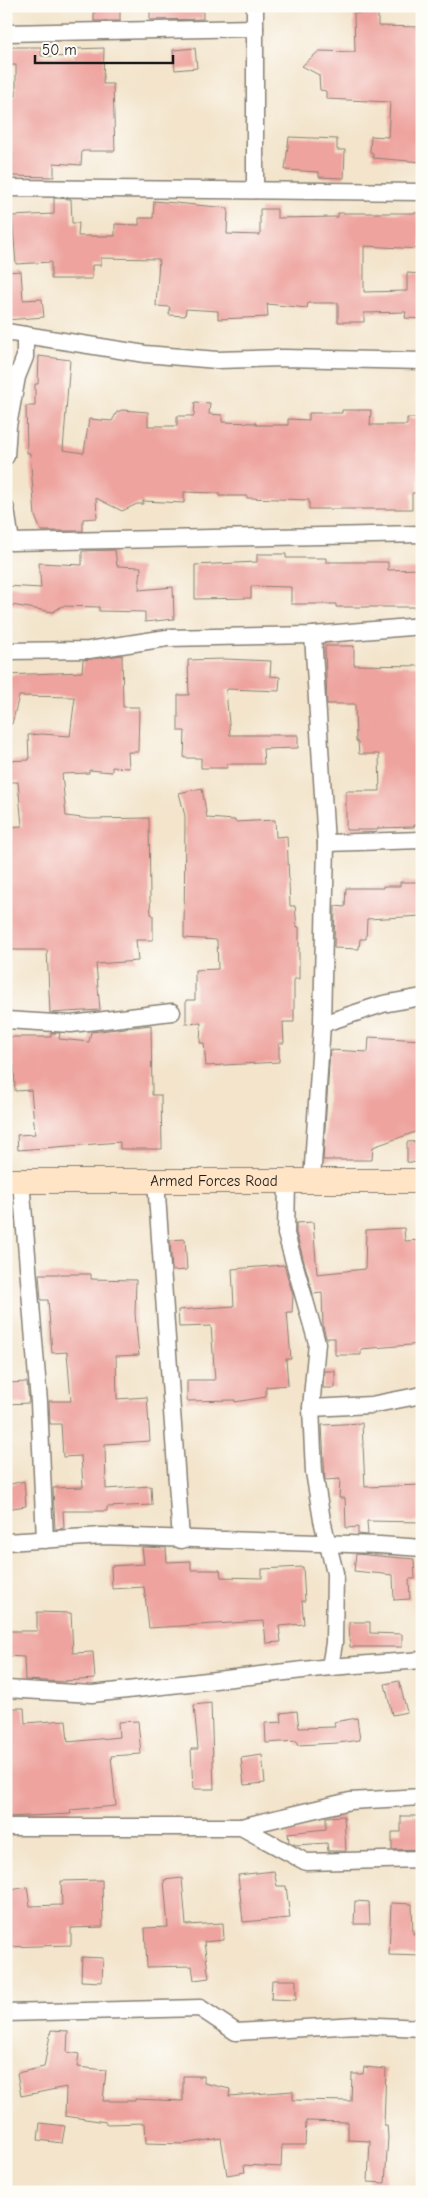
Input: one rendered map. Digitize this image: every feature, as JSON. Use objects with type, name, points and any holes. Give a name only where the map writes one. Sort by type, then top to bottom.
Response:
[{"type":"street","points":[[255,6],[255,190]]},
{"type":"street","points":[[6,33],[255,28]]},
{"type":"street","points":[[6,188],[422,192]]},
{"type":"street","points":[[6,332],[136,353],[217,360],[284,358],[422,361]]},
{"type":"street","points":[[6,456],[8,426],[17,377],[25,357],[25,335]]},
{"type":"street","points":[[6,510],[11,542],[422,534]]},
{"type":"street","points":[[6,651],[89,650],[167,638],[313,635],[422,626]]},
{"type":"street","points":[[312,1181],[322,1024],[326,843],[313,635]]},
{"type":"street","points":[[326,843],[422,840]]},
{"type":"street","points":[[322,1024],[383,1004],[422,997]]},
{"type":"street","points":[[6,1020],[70,1024],[172,1012]]},
{"type":"street","points":[[156,1180],[181,1540]]},
{"type":"street","points":[[14,1181],[39,1402],[45,1540]]},
{"type":"street","name":"Armed Forces Road","points":[[14,1181],[422,1181]]},
{"type":"street","points":[[287,1181],[286,1234],[317,1343],[311,1408],[314,1472],[328,1544],[336,1572],[334,1643],[330,1667]]},
{"type":"street","points":[[311,1408],[371,1405],[422,1395]]},
{"type":"street","points":[[6,1542],[103,1536],[422,1548]]},
{"type":"street","points":[[6,1689],[92,1694],[330,1667],[422,1660]]},
{"type":"street","points":[[6,1827],[241,1827],[350,1801],[422,1797]]},
{"type":"street","points":[[241,1827],[306,1862],[422,1859]]},
{"type":"street","points":[[6,2013],[200,2008],[236,2032],[357,2025],[422,2028]]},
{"type":"building","points":[[150,6],[203,6],[203,19],[150,20]]},
{"type":"building","points":[[94,7],[120,7],[120,21],[94,21]]},
{"type":"building","points":[[354,13],[378,14],[378,26],[422,27],[422,162],[373,158],[373,153],[370,152],[371,136],[388,137],[390,102],[326,99],[326,91],[320,90],[319,75],[302,66],[319,51],[355,52]]},
{"type":"building","points":[[6,47],[41,47],[41,56],[74,57],[74,49],[104,48],[103,84],[113,84],[115,151],[82,151],[81,165],[54,163],[54,177],[12,176],[12,146],[6,146],[6,96],[16,96],[16,65],[6,65]]},
{"type":"building","points":[[195,48],[197,68],[175,70],[173,50]]},
{"type":"building","points":[[289,137],[337,139],[337,150],[345,150],[344,178],[319,177],[319,172],[285,170]]},
{"type":"building","points":[[54,198],[71,199],[72,223],[79,223],[78,236],[115,236],[115,224],[139,225],[139,218],[153,218],[154,201],[228,208],[227,234],[260,235],[260,209],[277,209],[277,218],[338,217],[338,213],[421,213],[420,249],[364,246],[364,292],[407,291],[407,273],[422,274],[422,319],[405,318],[406,312],[364,313],[364,322],[338,322],[338,303],[308,303],[307,308],[267,304],[268,317],[218,319],[218,311],[186,309],[185,316],[169,315],[170,307],[156,306],[159,259],[101,258],[101,265],[92,265],[92,279],[51,279],[51,262],[16,264],[12,216],[54,214]]},
{"type":"building","points":[[21,271],[23,300],[42,299],[44,317],[6,320],[6,272]]},
{"type":"building","points":[[39,356],[70,360],[63,450],[84,453],[89,419],[112,421],[117,412],[122,410],[148,412],[148,426],[177,426],[177,416],[194,416],[195,402],[210,403],[209,414],[222,415],[222,422],[256,423],[256,425],[288,425],[288,419],[309,420],[309,413],[342,413],[342,410],[371,410],[370,425],[407,425],[407,418],[422,418],[422,445],[418,445],[418,493],[412,493],[412,509],[309,509],[309,500],[247,498],[247,496],[219,496],[219,493],[184,492],[184,503],[143,501],[143,504],[137,504],[122,511],[96,498],[97,518],[83,519],[83,531],[41,531],[35,516],[30,453],[27,453],[26,406],[35,406],[35,384],[38,384]]},
{"type":"building","points":[[115,550],[117,566],[141,567],[139,590],[173,587],[174,619],[145,622],[145,612],[99,611],[99,607],[62,606],[53,612],[6,604],[6,586],[41,588],[39,563],[82,565],[82,551]]},
{"type":"building","points":[[257,554],[286,554],[286,558],[326,558],[326,562],[388,562],[388,570],[422,569],[422,607],[336,607],[336,604],[291,604],[291,587],[251,586],[251,598],[195,599],[195,565],[257,562]]},
{"type":"building","points":[[325,646],[354,646],[354,665],[422,666],[422,825],[378,828],[378,830],[346,830],[346,791],[380,791],[379,754],[359,754],[358,742],[356,741],[355,704],[327,704]]},
{"type":"building","points":[[122,655],[123,707],[139,707],[138,752],[128,752],[129,768],[112,767],[112,772],[89,770],[89,773],[62,774],[66,816],[90,819],[149,818],[150,899],[151,914],[153,915],[153,940],[136,940],[138,961],[96,964],[100,1010],[50,1013],[47,950],[6,950],[6,900],[8,900],[6,827],[22,826],[18,782],[6,782],[6,761],[29,760],[28,735],[70,736],[75,697],[19,696],[12,724],[6,723],[6,675],[82,672],[83,660]]},
{"type":"building","points":[[188,660],[271,661],[270,676],[280,677],[279,691],[228,689],[226,691],[230,735],[298,735],[298,748],[263,749],[264,764],[227,764],[227,768],[201,768],[201,758],[184,758],[185,731],[178,731],[178,695],[189,695]]},
{"type":"building","points":[[202,788],[207,818],[235,820],[235,822],[275,820],[276,837],[287,836],[290,906],[295,906],[297,927],[299,927],[299,979],[294,979],[294,1022],[283,1022],[284,1043],[279,1043],[279,1062],[206,1066],[204,1043],[200,1043],[201,1023],[186,1024],[186,1000],[195,1000],[195,970],[218,969],[217,940],[184,938],[185,816],[179,793]]},
{"type":"building","points":[[400,882],[422,882],[422,916],[367,919],[366,939],[360,939],[359,949],[334,948],[335,906],[345,907],[346,888],[383,888],[383,886],[400,886]]},
{"type":"building","points":[[151,1025],[152,1095],[161,1095],[162,1149],[120,1149],[120,1142],[18,1150],[17,1135],[35,1134],[31,1090],[15,1091],[14,1065],[10,1065],[8,1037],[51,1037],[51,1033],[60,1033],[59,1039],[89,1042],[91,1032]]},
{"type":"building","points":[[369,1037],[422,1040],[422,1094],[419,1094],[418,1131],[373,1147],[372,1160],[323,1160],[330,1050],[368,1052]]},
{"type":"building","points":[[422,1141],[422,1163],[407,1162],[407,1142]]},
{"type":"building","points":[[313,1222],[317,1274],[365,1269],[366,1230],[404,1228],[405,1241],[422,1240],[422,1344],[361,1349],[361,1355],[335,1355],[335,1338],[326,1338],[323,1326],[322,1293],[313,1294],[296,1233],[296,1223]]},
{"type":"building","points":[[185,1239],[187,1270],[172,1271],[170,1240]]},
{"type":"building","points":[[284,1265],[293,1295],[292,1312],[287,1312],[291,1359],[286,1359],[288,1385],[266,1387],[266,1397],[235,1402],[235,1400],[187,1401],[187,1380],[215,1380],[211,1326],[179,1327],[178,1310],[234,1306],[232,1269]]},
{"type":"building","points":[[39,1274],[91,1274],[91,1279],[136,1280],[135,1314],[139,1355],[116,1356],[117,1399],[147,1397],[150,1441],[105,1444],[106,1489],[151,1486],[152,1505],[107,1507],[107,1511],[63,1511],[64,1528],[55,1529],[53,1488],[83,1487],[81,1456],[63,1457],[61,1424],[50,1424],[49,1401],[71,1401],[67,1352],[52,1353],[48,1300],[41,1300]]},
{"type":"building","points":[[324,1371],[335,1371],[335,1388],[323,1388]]},
{"type":"building","points":[[27,1382],[29,1403],[6,1404],[6,1383]]},
{"type":"building","points":[[362,1423],[365,1487],[422,1485],[422,1522],[367,1521],[368,1535],[358,1534],[358,1527],[346,1528],[345,1498],[339,1498],[340,1479],[325,1480],[322,1425]]},
{"type":"building","points":[[24,1481],[26,1506],[6,1509],[6,1485]]},
{"type":"building","points":[[142,1547],[166,1548],[167,1562],[191,1561],[191,1570],[220,1570],[221,1577],[262,1578],[262,1569],[303,1567],[305,1601],[302,1601],[304,1624],[279,1626],[281,1642],[266,1643],[264,1621],[149,1628],[144,1587],[112,1589],[111,1566],[144,1564]]},
{"type":"building","points":[[356,1554],[414,1559],[415,1579],[409,1579],[410,1599],[394,1600],[393,1575],[354,1571]]},
{"type":"building","points":[[37,1612],[71,1613],[73,1653],[93,1652],[95,1679],[65,1682],[25,1680],[24,1657],[6,1656],[6,1631],[37,1631]]},
{"type":"building","points":[[349,1622],[370,1622],[370,1633],[402,1634],[402,1647],[350,1647]]},
{"type":"building","points":[[399,1681],[407,1712],[392,1715],[385,1684]]},
{"type":"building","points":[[211,1703],[214,1789],[193,1789],[191,1749],[198,1749],[194,1705]]},
{"type":"building","points":[[6,1708],[24,1708],[25,1723],[66,1720],[68,1742],[119,1737],[118,1722],[138,1721],[141,1754],[111,1756],[116,1806],[70,1810],[71,1814],[8,1817]]},
{"type":"building","points":[[297,1711],[299,1728],[335,1727],[334,1722],[357,1718],[360,1740],[297,1745],[297,1741],[266,1743],[265,1723],[282,1722],[281,1713]]},
{"type":"building","points":[[262,1755],[265,1783],[244,1785],[241,1758]]},
{"type":"building","points":[[344,1816],[346,1851],[328,1851],[327,1843],[296,1845],[289,1842],[288,1833],[326,1829],[326,1817]]},
{"type":"building","points":[[401,1816],[422,1816],[422,1849],[392,1850],[392,1832],[401,1832]]},
{"type":"building","points":[[274,1871],[277,1886],[286,1886],[290,1918],[243,1922],[238,1875]]},
{"type":"building","points":[[182,1878],[186,1925],[223,1923],[224,1940],[204,1942],[209,1978],[194,1980],[192,1966],[147,1967],[145,1928],[168,1927],[164,1880]]},
{"type":"building","points":[[102,1880],[103,1927],[71,1928],[71,1945],[6,1947],[6,1891],[27,1887],[30,1906],[62,1905],[61,1881]]},
{"type":"building","points":[[355,1901],[369,1902],[370,1924],[354,1924]]},
{"type":"building","points":[[391,1903],[412,1904],[413,1934],[422,1934],[422,1956],[389,1955]]},
{"type":"building","points":[[82,1957],[103,1958],[102,1982],[81,1981]]},
{"type":"building","points":[[272,1980],[296,1980],[296,2000],[271,1999]]},
{"type":"building","points":[[51,2030],[68,2031],[67,2052],[79,2054],[77,2067],[106,2070],[103,2101],[135,2101],[135,2099],[183,2101],[183,2076],[204,2076],[204,2083],[230,2089],[229,2096],[293,2091],[293,2100],[351,2101],[352,2074],[363,2074],[364,2067],[386,2069],[384,2125],[387,2125],[388,2137],[385,2183],[368,2182],[370,2141],[348,2140],[348,2122],[306,2121],[305,2145],[282,2145],[281,2167],[244,2165],[245,2172],[227,2175],[221,2138],[183,2144],[146,2143],[145,2123],[106,2124],[106,2122],[65,2116],[66,2087],[21,2096],[17,2073],[44,2067]]},
{"type":"building","points":[[40,2123],[65,2126],[62,2143],[38,2140]]}]
